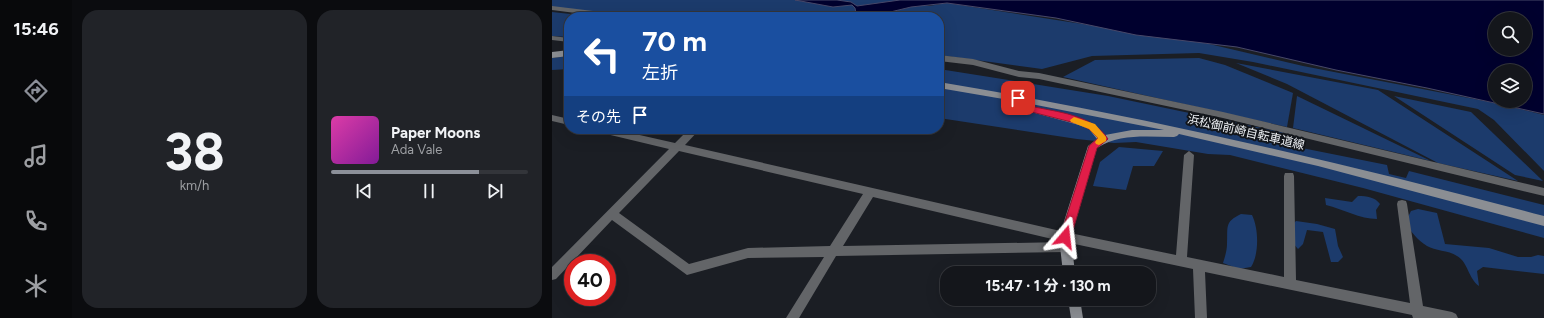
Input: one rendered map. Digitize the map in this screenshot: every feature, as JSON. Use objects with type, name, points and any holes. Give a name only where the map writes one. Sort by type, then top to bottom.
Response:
[{"type":"main road","points":[[552,55],[564,54]]},
{"type":"main road","name":"浜松御前崎自転車道線","points":[[944,87],[1018,98],[1192,134],[1374,175],[1544,220]]},
{"type":"main road","points":[[1018,98],[1021,104],[1027,108],[1092,126],[1103,139]]},
{"type":"main road","points":[[1068,266],[1066,242],[1093,146],[1103,139],[1123,134],[1192,134]]},
{"type":"main road","points":[[1075,306],[1077,318]]},
{"type":"street","points":[[552,8],[585,12]]},
{"type":"street","points":[[552,38],[564,39]]},
{"type":"street","points":[[944,59],[973,62],[1018,74],[1039,76],[1223,115],[1544,192]]},
{"type":"street","points":[[552,118],[564,121]]},
{"type":"street","points":[[620,134],[870,192],[1066,242],[1181,261],[1290,284],[1418,314],[1452,318]]},
{"type":"street","points":[[552,275],[690,134]]},
{"type":"street","points":[[1181,261],[1189,154]]},
{"type":"street","points":[[1289,176],[1290,284]]},
{"type":"street","points":[[792,318],[870,192]]},
{"type":"street","points":[[1402,204],[1418,314]]},
{"type":"street","points":[[612,214],[687,270],[748,253],[1066,242]]},
{"type":"street","points":[[1199,265],[1201,318]]},
{"type":"shaded area","points":[[552,0],[900,0],[929,6],[947,3],[1205,43],[1303,66],[1488,102],[1488,108],[1516,108],[1544,115],[1544,171],[1494,120],[1478,109],[1253,62],[1199,53],[1092,56],[1042,69],[944,56],[944,12],[591,12],[552,8]]},
{"type":"shaded area","points":[[795,0],[837,0],[851,2],[857,6],[900,0],[1544,0],[1544,114],[1517,108],[1532,108],[1532,64],[1488,64],[1488,102],[1336,70],[1237,47],[1136,35],[1056,18],[947,3],[911,7],[890,12],[856,12],[855,8],[852,5],[833,7]]},
{"type":"shaded area","points":[[552,12],[564,13],[564,37],[552,36]]},
{"type":"shaded area","points":[[564,57],[564,69],[552,70],[552,58]]},
{"type":"shaded area","points":[[1199,58],[1225,65],[1293,93],[1287,127],[1063,77],[1095,60]]},
{"type":"shaded area","points":[[1236,63],[1378,90],[1518,181],[1438,163],[1287,84]]},
{"type":"shaded area","points":[[944,70],[1108,96],[1285,133],[1282,144],[1387,165],[1389,174],[1406,178],[1409,171],[1544,205],[1544,238],[1363,188],[1230,155],[1208,154],[1136,142],[1114,143],[1077,139],[944,119]]},
{"type":"shaded area","points":[[1297,96],[1431,161],[1293,128]]},
{"type":"shaded area","points":[[1394,96],[1471,112],[1543,181],[1515,175]]},
{"type":"shaded area","points":[[1119,147],[1163,151],[1154,166],[1133,166],[1126,190],[1093,186],[1100,162]]},
{"type":"shaded area","points":[[1358,196],[1370,197],[1380,204],[1376,210],[1377,219],[1358,216],[1326,205],[1325,198],[1352,202]]},
{"type":"shaded area","points":[[1418,209],[1437,213],[1445,244],[1489,248],[1518,257],[1531,257],[1538,255],[1544,256],[1544,274],[1483,267],[1477,271],[1479,286],[1472,279],[1461,259],[1450,253],[1427,246],[1412,232],[1405,223],[1411,211]]},
{"type":"shaded area","points":[[1241,214],[1252,215],[1256,227],[1257,249],[1254,262],[1251,267],[1239,269],[1223,263],[1227,249],[1227,229],[1229,223]]},
{"type":"shaded area","points":[[1296,221],[1317,224],[1335,229],[1338,246],[1343,257],[1338,262],[1331,262],[1323,232],[1307,230],[1303,244],[1298,249],[1293,243],[1293,224]]},
{"type":"slow traffic","points":[[1074,120],[1092,126],[1103,139],[1099,142]]},
{"type":"route","points":[[1018,98],[1021,104],[1027,108],[1092,126],[1103,139],[1093,146],[1065,237]]}]
